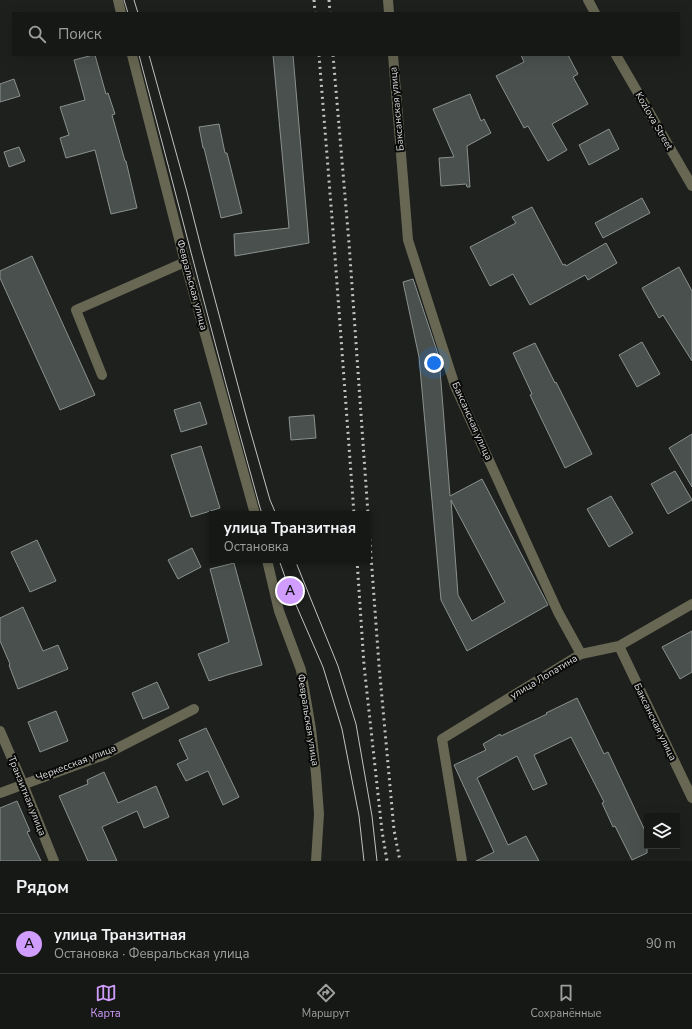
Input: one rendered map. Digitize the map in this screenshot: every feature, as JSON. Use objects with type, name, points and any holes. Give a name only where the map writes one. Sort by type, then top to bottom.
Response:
[{"type":"street","points":[[118,0],[121,12]]},
{"type":"street","points":[[388,0],[389,12]]},
{"type":"street","points":[[588,0],[594,12]]},
{"type":"street","name":"Февральская улица","points":[[132,56],[186,262],[254,511]]},
{"type":"street","name":"Баксанская улица","points":[[393,56],[408,240],[455,386],[558,612],[581,654]]},
{"type":"street","name":"Kozlova Street","points":[[617,56],[692,186]]},
{"type":"street","points":[[102,375],[76,310],[186,262]]},
{"type":"street","name":"Февральская улица","points":[[268,563],[279,611],[301,670],[311,730],[319,814],[316,861]]},
{"type":"street","name":"улица Лопатина","points":[[462,861],[442,739],[581,654],[619,646],[692,604]]},
{"type":"street","name":"Баксанская улица","points":[[619,646],[692,798]]},
{"type":"street","name":"Черкесская улица","points":[[0,793],[104,755],[194,709]]},
{"type":"street","name":"Транзитная улица","points":[[0,731],[54,861]]},
{"type":"building","points":[[95,56],[106,94],[108,93],[115,114],[112,115],[126,161],[137,208],[111,214],[95,150],[66,158],[60,138],[69,135],[60,107],[85,100],[74,60]]},
{"type":"building","points":[[273,56],[293,56],[309,243],[235,256],[234,234],[289,228]]},
{"type":"building","points":[[521,56],[569,56],[578,74],[573,77],[588,104],[552,124],[567,150],[548,161],[528,126],[524,128],[496,76],[524,62]]},
{"type":"building","points":[[14,79],[20,96],[0,102],[0,84]]},
{"type":"building","points":[[470,94],[481,121],[484,119],[491,133],[467,146],[470,187],[467,187],[466,184],[441,186],[439,158],[454,157],[433,109]]},
{"type":"building","points":[[219,124],[225,153],[227,153],[242,213],[221,218],[199,127]]},
{"type":"building","points":[[609,129],[619,149],[589,165],[579,145]]},
{"type":"building","points":[[19,147],[25,161],[9,167],[4,152]]},
{"type":"building","points":[[642,198],[650,213],[603,238],[595,223]]},
{"type":"building","points":[[532,207],[563,265],[565,264],[566,266],[606,243],[617,263],[588,280],[585,275],[530,305],[513,274],[490,286],[470,247],[516,223],[512,217]]},
{"type":"building","points":[[32,256],[95,395],[60,410],[0,278],[0,271]]},
{"type":"building","points":[[679,267],[692,291],[692,361],[663,315],[659,318],[642,288]]},
{"type":"building","points":[[413,279],[439,357],[450,496],[482,479],[548,605],[467,651],[441,600],[419,357],[403,282]],"holes":[[[451,500],[505,602],[472,621],[458,595]]]},
{"type":"building","points":[[642,342],[660,374],[637,387],[619,355]]},
{"type":"building","points":[[535,343],[592,454],[565,468],[530,395],[532,394],[513,353]]},
{"type":"building","points":[[200,402],[207,424],[181,432],[174,410]]},
{"type":"building","points":[[314,415],[316,438],[291,440],[289,417]]},
{"type":"building","points":[[692,434],[692,487],[669,448]]},
{"type":"building","points":[[201,446],[220,508],[191,517],[171,455]]},
{"type":"building","points":[[675,471],[692,500],[668,514],[651,484]]},
{"type":"building","points":[[611,496],[633,533],[609,547],[587,509]]},
{"type":"building","points":[[37,540],[56,581],[30,592],[11,552]]},
{"type":"building","points":[[192,548],[201,567],[178,579],[168,560]]},
{"type":"building","points":[[234,563],[262,665],[209,681],[198,654],[229,642],[210,569]]},
{"type":"building","points":[[23,607],[43,651],[58,645],[68,669],[18,689],[9,665],[10,664],[0,641],[0,618]]},
{"type":"building","points":[[692,631],[692,672],[680,679],[662,647]]},
{"type":"building","points":[[157,682],[169,708],[143,719],[132,693]]},
{"type":"building","points":[[577,698],[604,754],[608,752],[644,829],[644,849],[647,849],[647,853],[632,860],[615,826],[613,827],[602,803],[604,802],[571,737],[534,755],[547,784],[533,790],[517,756],[477,778],[508,845],[526,836],[539,861],[476,861],[494,852],[454,765],[486,750],[483,744],[500,734],[501,736],[547,714],[546,713]]},
{"type":"building","points":[[56,711],[68,741],[40,752],[28,722]]},
{"type":"building","points":[[206,728],[239,797],[223,805],[208,771],[186,781],[177,764],[188,759],[179,740]]},
{"type":"building","points":[[104,772],[118,803],[156,786],[169,817],[144,828],[137,811],[102,827],[117,861],[88,861],[59,796],[88,784],[87,780]]},
{"type":"building","points":[[17,801],[30,831],[27,832],[41,861],[0,861],[0,808]]},
{"type":"tram line","points":[[124,0],[128,12]]},
{"type":"tram line","points":[[134,0],[138,12]]},
{"type":"tram line","points":[[139,56],[213,336],[261,511]]},
{"type":"tram line","points":[[149,56],[248,423],[270,500],[275,511]]},
{"type":"tram line","points":[[280,563],[290,591],[323,667],[342,729],[359,816],[364,861]]},
{"type":"tram line","points":[[296,563],[338,666],[356,724],[372,816],[377,861]]},
{"type":"railway","points":[[314,0],[315,12]]},
{"type":"railway","points":[[329,0],[330,12]]},
{"type":"railway","points":[[319,56],[354,511]]},
{"type":"railway","points":[[333,56],[349,243],[368,511]]},
{"type":"railway","points":[[371,556],[394,830],[400,861]]},
{"type":"railway","points":[[357,563],[364,665],[382,831],[387,861]]},
{"type":"place","name":"улица Транзитная","points":[[290,591]]}]
